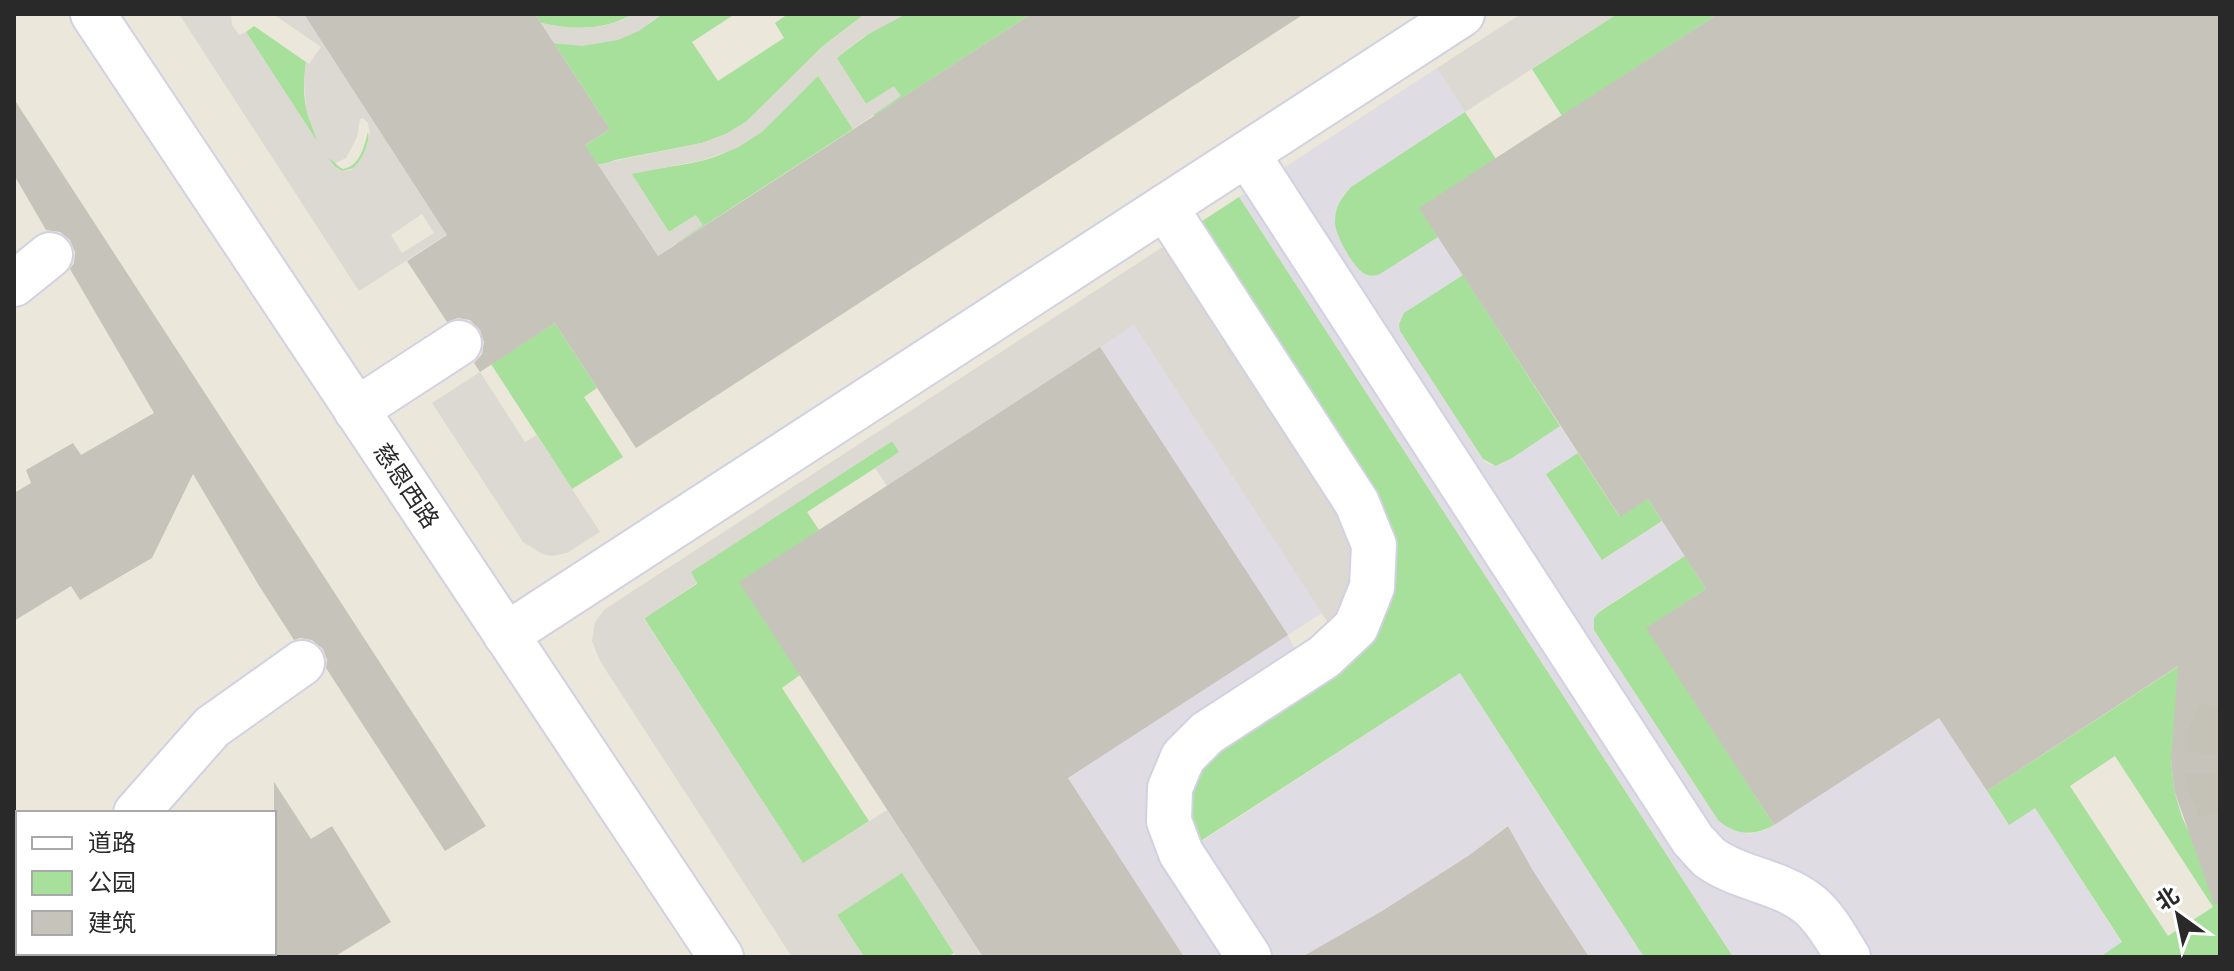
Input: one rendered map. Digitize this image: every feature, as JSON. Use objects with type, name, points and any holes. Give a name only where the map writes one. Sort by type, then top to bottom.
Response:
[{"type":"street","name":"慈恩西路","points":[[93,14],[721,957]]},
{"type":"street","points":[[506,635],[1462,14]]},
{"type":"street","points":[[1247,154],[1693,840],[1707,855],[1725,867],[1793,893],[1811,906],[1848,957]]},
{"type":"street","points":[[1165,207],[1357,503],[1374,545],[1372,587],[1356,627],[1324,657],[1207,733],[1183,757],[1170,788],[1169,821],[1181,853],[1249,957]]},
{"type":"street","points":[[14,284],[50,255]]},
{"type":"street","points":[[356,410],[459,343]]},
{"type":"street","points":[[138,811],[212,727],[302,663]]},
{"type":"shaded area","points":[[179,14],[231,14],[232,25],[239,35],[246,32],[317,141],[306,109],[304,81],[306,62],[309,64],[321,47],[273,14],[304,14],[413,182],[595,165],[702,143],[746,122],[823,46],[865,14],[906,14],[863,37],[837,58],[866,104],[894,86],[901,96],[853,129],[818,76],[762,132],[737,148],[703,160],[632,174],[669,232],[696,215],[703,225],[658,256],[454,230],[359,291]],"holes":[[[363,118],[368,123],[370,134],[364,153],[351,170],[337,169],[328,158],[336,163],[346,158]],[[422,214],[434,233],[402,253],[391,235]]]},
{"type":"shaded area","points":[[633,14],[662,14],[639,31],[618,40],[582,46],[554,43],[541,23],[583,28],[603,26]]},
{"type":"shaded area","points":[[1521,14],[1617,14],[1465,112],[1437,68]]},
{"type":"shaded area","points":[[1437,68],[1465,112],[1351,187],[1343,195],[1336,211],[1338,236],[1360,270],[1372,276],[1438,237],[1463,275],[1405,313],[1399,322],[1400,329],[1484,461],[1490,465],[1500,465],[1560,426],[1578,453],[1547,474],[1603,560],[1662,521],[1685,556],[1599,611],[1594,630],[1716,817],[1732,830],[1749,834],[1765,830],[1939,718],[2008,824],[2035,808],[2122,943],[2100,957],[1733,957],[1239,197]]},
{"type":"shaded area","points":[[1169,243],[1353,531],[1356,589],[1331,624],[1327,621],[1134,325],[887,486],[875,468],[899,452],[892,441],[691,572],[697,583],[644,619],[803,863],[887,810],[983,957],[957,957],[902,873],[837,915],[864,957],[792,957],[600,661],[592,641],[595,622],[605,609]]},
{"type":"shaded area","points":[[1134,325],[1322,613],[1288,635],[1296,652],[1165,755],[1230,957],[1184,957],[1068,778],[1287,635],[1100,347]]},
{"type":"shaded area","points":[[480,372],[525,442],[537,435],[600,532],[567,553],[542,554],[523,542],[432,403]]},
{"type":"shaded area","points":[[1460,673],[1644,957],[1589,957],[1532,869],[1508,825],[1468,856],[1338,936],[1354,957],[1273,957],[1199,843]]},
{"type":"green space","points":[[535,14],[633,14],[611,24],[577,28],[541,23]]},
{"type":"green space","points":[[662,14],[735,14],[692,42],[718,81],[784,38],[775,23],[788,14],[865,14],[823,46],[746,122],[726,134],[702,143],[615,160],[476,216],[610,129],[554,43],[584,44],[611,40],[637,31]]},
{"type":"green space","points":[[906,14],[1031,14],[874,116],[893,87],[866,104],[836,58],[871,32]]},
{"type":"green space","points":[[1617,14],[1718,14],[1562,116],[1532,69]]},
{"type":"green space","points":[[254,26],[306,62],[304,88],[309,119],[338,166],[343,169],[354,164],[363,150],[368,132],[365,151],[354,168],[342,171],[332,165],[246,32]]},
{"type":"green space","points":[[818,75],[853,129],[676,244],[696,215],[669,232],[631,174],[705,160],[739,146],[767,125]]},
{"type":"green space","points":[[1465,112],[1496,159],[1438,237],[1380,274],[1364,274],[1349,256],[1335,227],[1335,216],[1342,198],[1351,187]]},
{"type":"green space","points":[[1239,197],[1733,957],[1644,957],[1460,673],[1199,842],[1273,957],[1268,957],[1185,820],[1197,764],[1347,661],[1196,225]]},
{"type":"green space","points":[[1463,275],[1560,426],[1496,466],[1483,459],[1400,331],[1399,324],[1404,313]]},
{"type":"green space","points":[[555,323],[597,388],[584,397],[623,457],[572,489],[491,364]]},
{"type":"green space","points":[[892,441],[900,452],[807,512],[819,530],[800,675],[782,688],[869,821],[803,864],[644,618],[697,584],[690,572]]},
{"type":"green space","points":[[1578,453],[1619,516],[1648,499],[1662,521],[1602,560],[1546,474]]},
{"type":"green space","points":[[1685,556],[1706,589],[1647,628],[1774,825],[1759,831],[1738,832],[1718,820],[1594,630],[1594,618],[1599,612]]},
{"type":"green space","points":[[2220,639],[2171,759],[2174,790],[2182,817],[2220,879],[2220,957],[2100,957],[2122,942],[2035,808],[2009,825],[1987,791]],"holes":[[[2115,756],[2213,907],[2168,936],[2070,786]]]},
{"type":"green space","points":[[902,872],[954,953],[947,957],[864,957],[837,915]]},
{"type":"building","points":[[304,14],[535,14],[610,129],[585,145],[658,256],[1031,14],[1304,14],[636,448],[555,323],[480,372],[474,363],[482,354],[484,342],[480,330],[470,320],[458,318],[447,322],[407,261],[447,235]]},
{"type":"building","points":[[1718,14],[2220,14],[2220,903],[2214,904],[2174,790],[2171,759],[2178,666],[1987,791],[1939,718],[1774,825],[1646,628],[1706,589],[1648,499],[1620,517],[1419,208]]},
{"type":"building","points":[[14,99],[486,826],[445,851],[326,668],[323,649],[312,640],[294,640],[193,474],[152,558],[80,600],[71,586],[14,621],[14,493],[31,483],[26,470],[73,443],[81,455],[154,413],[70,269],[75,252],[70,240],[60,232],[46,230],[14,175]]},
{"type":"building","points":[[1100,347],[1288,635],[1068,778],[1184,957],[983,957],[739,582]]},
{"type":"building","points":[[274,782],[311,839],[332,826],[391,922],[334,957],[274,957]]},
{"type":"building","points":[[1508,826],[1589,957],[1302,957],[1382,911],[1468,856]]},
{"type":"tunnel","points":[[2220,711],[2210,736],[2208,780],[2220,809]]}]
